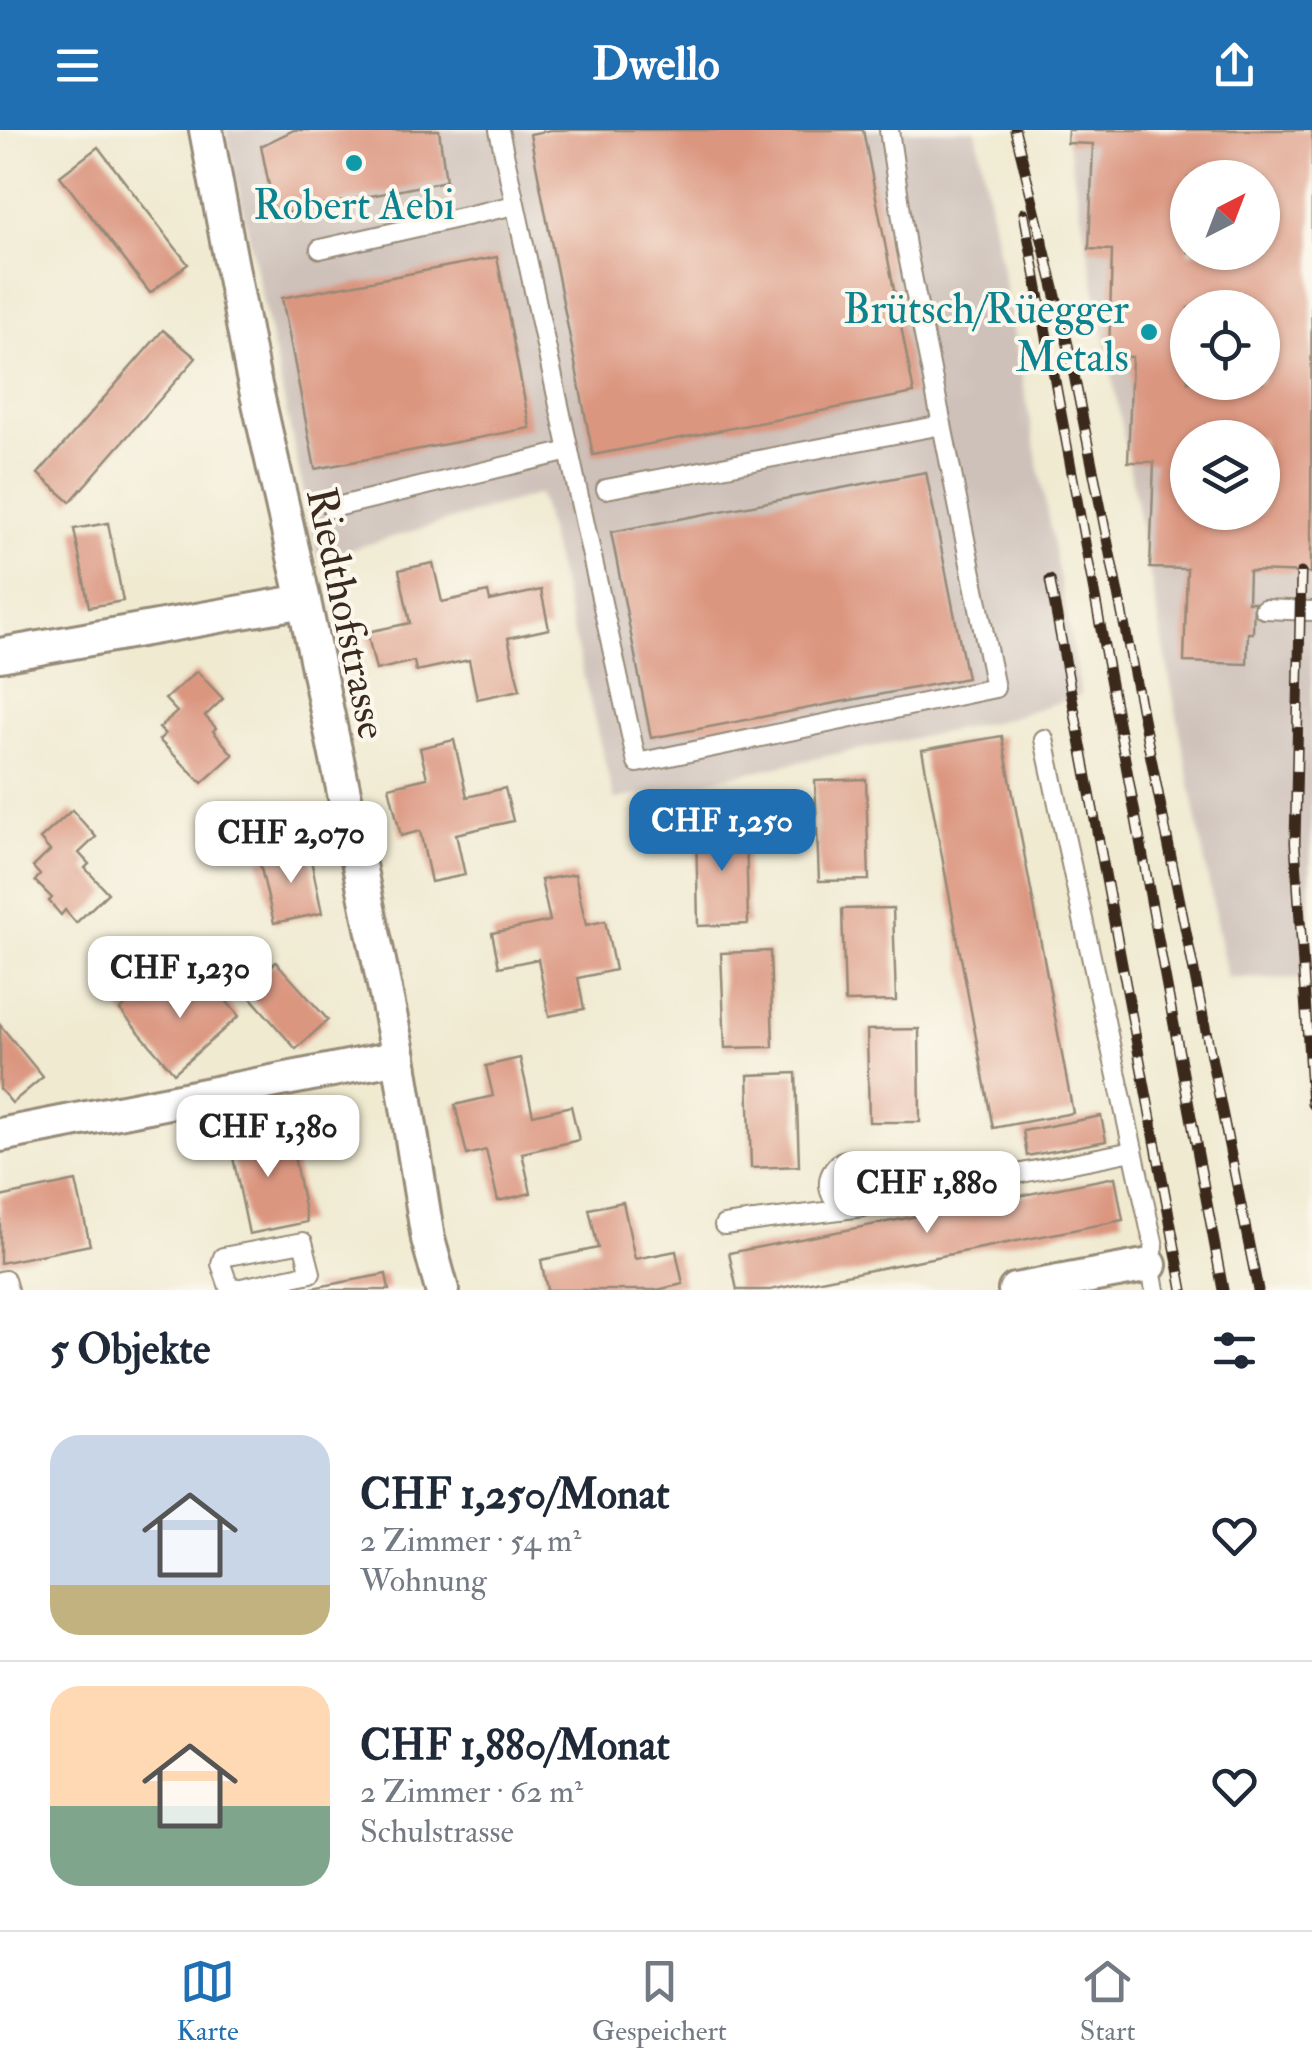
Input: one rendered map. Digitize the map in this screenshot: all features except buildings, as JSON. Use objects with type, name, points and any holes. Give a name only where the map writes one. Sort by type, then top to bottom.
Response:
[{"type":"street","name":"Riedthofstrasse","points":[[206,130],[252,372],[399,1057],[428,1239],[442,1290]]},
{"type":"street","points":[[0,656],[304,601]]},
{"type":"street","points":[[0,1135],[399,1057]]},
{"type":"street","points":[[1015,1290],[1153,1278]]},
{"type":"lane","points":[[499,130],[637,763],[995,688],[906,246],[889,130]]},
{"type":"lane","points":[[320,249],[515,206]]},
{"type":"lane","points":[[606,489],[942,425]]},
{"type":"lane","points":[[332,508],[569,452]]},
{"type":"lane","points":[[1264,610],[1312,610]]},
{"type":"lane","points":[[1044,739],[1154,1247],[1153,1278]]},
{"type":"lane","points":[[724,1225],[846,1208],[855,1210],[1133,1150]]},
{"type":"lane","points":[[846,1208],[832,1198],[828,1182],[835,1166],[850,1159],[867,1162],[876,1174],[878,1190],[870,1204]]},
{"type":"lane","points":[[0,1281],[5,1280],[8,1290]]},
{"type":"shaded area","points":[[226,130],[976,130],[1081,695],[1002,720],[614,800],[539,494],[318,559]]},
{"type":"shaded area","points":[[1065,130],[1312,130],[1312,816],[1307,979],[1227,978]]},
{"type":"railway","points":[[1015,130],[1068,345],[1258,1290]]},
{"type":"railway","points":[[1024,213],[1223,1290]]},
{"type":"railway","points":[[1301,573],[1295,843],[1312,1104]]},
{"type":"railway","points":[[1050,580],[1183,1290]]},
{"type":"place","name":"Robert Aebi","points":[[354,163]]},
{"type":"place","name":"Brütsch/Rüegger Metals","points":[[1149,332]]}]
